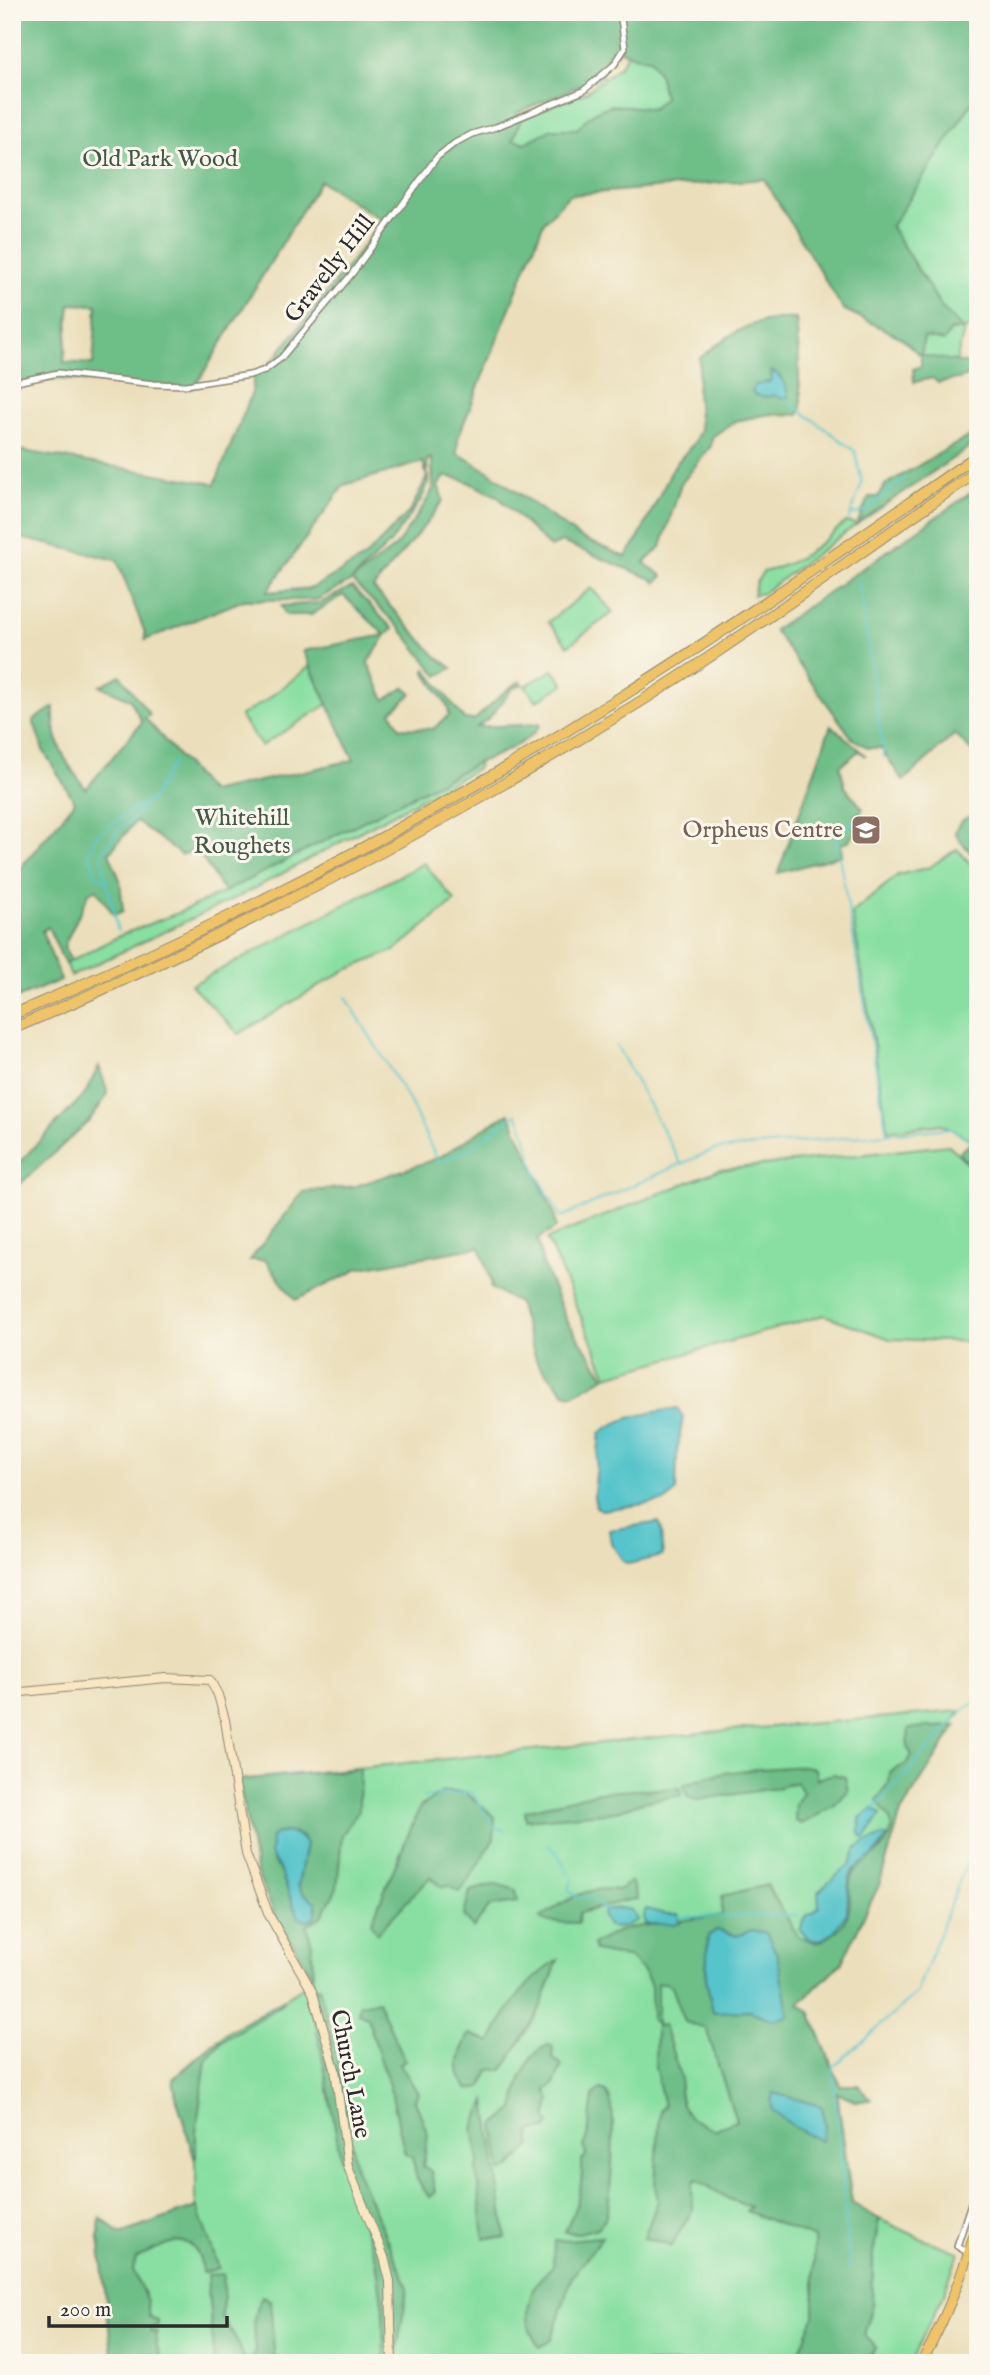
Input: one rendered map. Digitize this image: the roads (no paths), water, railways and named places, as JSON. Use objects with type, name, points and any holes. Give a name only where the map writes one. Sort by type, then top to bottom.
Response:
[{"type":"highway","points":[[12,1015],[270,895],[489,777],[699,647],[978,455]]},
{"type":"highway","points":[[12,1029],[230,932],[392,848],[498,788],[636,705],[734,641],[978,471]]},
{"type":"main road","points":[[921,2363],[938,2333],[969,2253],[978,2221]]},
{"type":"street","name":"Gravelly Hill","points":[[12,383],[58,373],[186,385],[250,375],[265,370],[281,358],[351,275],[437,158],[455,143],[472,134],[496,127],[583,91],[615,64],[625,48],[620,12]]},
{"type":"street","name":"Church Lane","points":[[12,1693],[166,1678],[210,1680],[218,1695],[225,1720],[246,1854],[269,1915],[313,1993],[335,2069],[348,2167],[384,2257],[390,2281],[392,2363]]},
{"type":"street","points":[[969,2253],[957,2246],[973,2197],[978,2198]]},
{"type":"water","points":[[771,371],[781,378],[785,385],[788,397],[785,399],[752,392],[755,385],[769,382],[772,378]]},
{"type":"water","points":[[677,1408],[683,1417],[677,1451],[676,1491],[666,1501],[602,1510],[596,1507],[594,1496],[600,1433],[627,1419]]},
{"type":"water","points":[[659,1522],[662,1556],[628,1564],[623,1561],[611,1543],[609,1530]]},
{"type":"water","points":[[873,1809],[881,1814],[864,1839],[860,1834],[860,1818]]},
{"type":"water","points":[[284,1832],[297,1835],[306,1844],[298,1885],[302,1893],[316,1902],[316,1913],[308,1920],[298,1917],[280,1870],[270,1854],[271,1837]]},
{"type":"water","points":[[888,1837],[873,1856],[853,1870],[849,1880],[847,1913],[832,1934],[819,1941],[809,1939],[800,1930],[807,1915],[819,1907],[818,1892],[850,1864],[857,1848]]},
{"type":"water","points":[[646,1909],[678,1914],[680,1922],[645,1924],[643,1916]]},
{"type":"water","points":[[604,1910],[631,1910],[637,1920],[617,1928],[609,1927],[603,1917]]},
{"type":"water","points":[[717,1930],[737,1936],[752,1930],[766,1933],[777,1954],[789,2016],[773,2020],[750,2011],[713,2012],[706,1978],[708,1936]]},
{"type":"water","points":[[774,2093],[821,2106],[825,2126],[821,2141],[794,2127],[773,2111],[771,2101]]},
{"type":"waterway","points":[[785,399],[855,451],[862,483],[849,519]]},
{"type":"waterway","points":[[852,515],[865,511],[905,478]]},
{"type":"waterway","points":[[859,582],[884,757]]},
{"type":"waterway","points":[[118,931],[107,882],[94,873],[93,862],[88,855],[95,837],[125,814],[151,800],[174,761]]},
{"type":"waterway","points":[[107,882],[101,856],[119,828],[133,819],[144,805]]},
{"type":"waterway","points":[[862,813],[836,838],[887,1133]]},
{"type":"waterway","points":[[346,997],[410,1102],[438,1162],[463,1153],[516,1114],[521,1122]]},
{"type":"waterway","points":[[617,1046],[681,1164]]},
{"type":"waterway","points":[[522,1125],[536,1172],[561,1217],[713,1150],[950,1128],[978,1145]]},
{"type":"waterway","points":[[874,1809],[966,1708],[978,1701]]},
{"type":"waterway","points":[[423,1797],[472,1792],[494,1827],[504,1830]]},
{"type":"waterway","points":[[850,2269],[833,2067],[916,1994],[978,1833]]},
{"type":"waterway","points":[[548,1846],[556,1851],[569,1874]]},
{"type":"waterway","points":[[572,1878],[569,1890],[576,1897],[591,1898],[607,1911]]},
{"type":"waterway","points":[[678,1917],[797,1915]]},
{"type":"place","name":"Orpheus Centre","points":[[866,830]]},
{"type":"park label","name":"Old Park Wood","points":[[160,159]]},
{"type":"park label","name":"Whitehill Roughets","points":[[242,832]]}]
